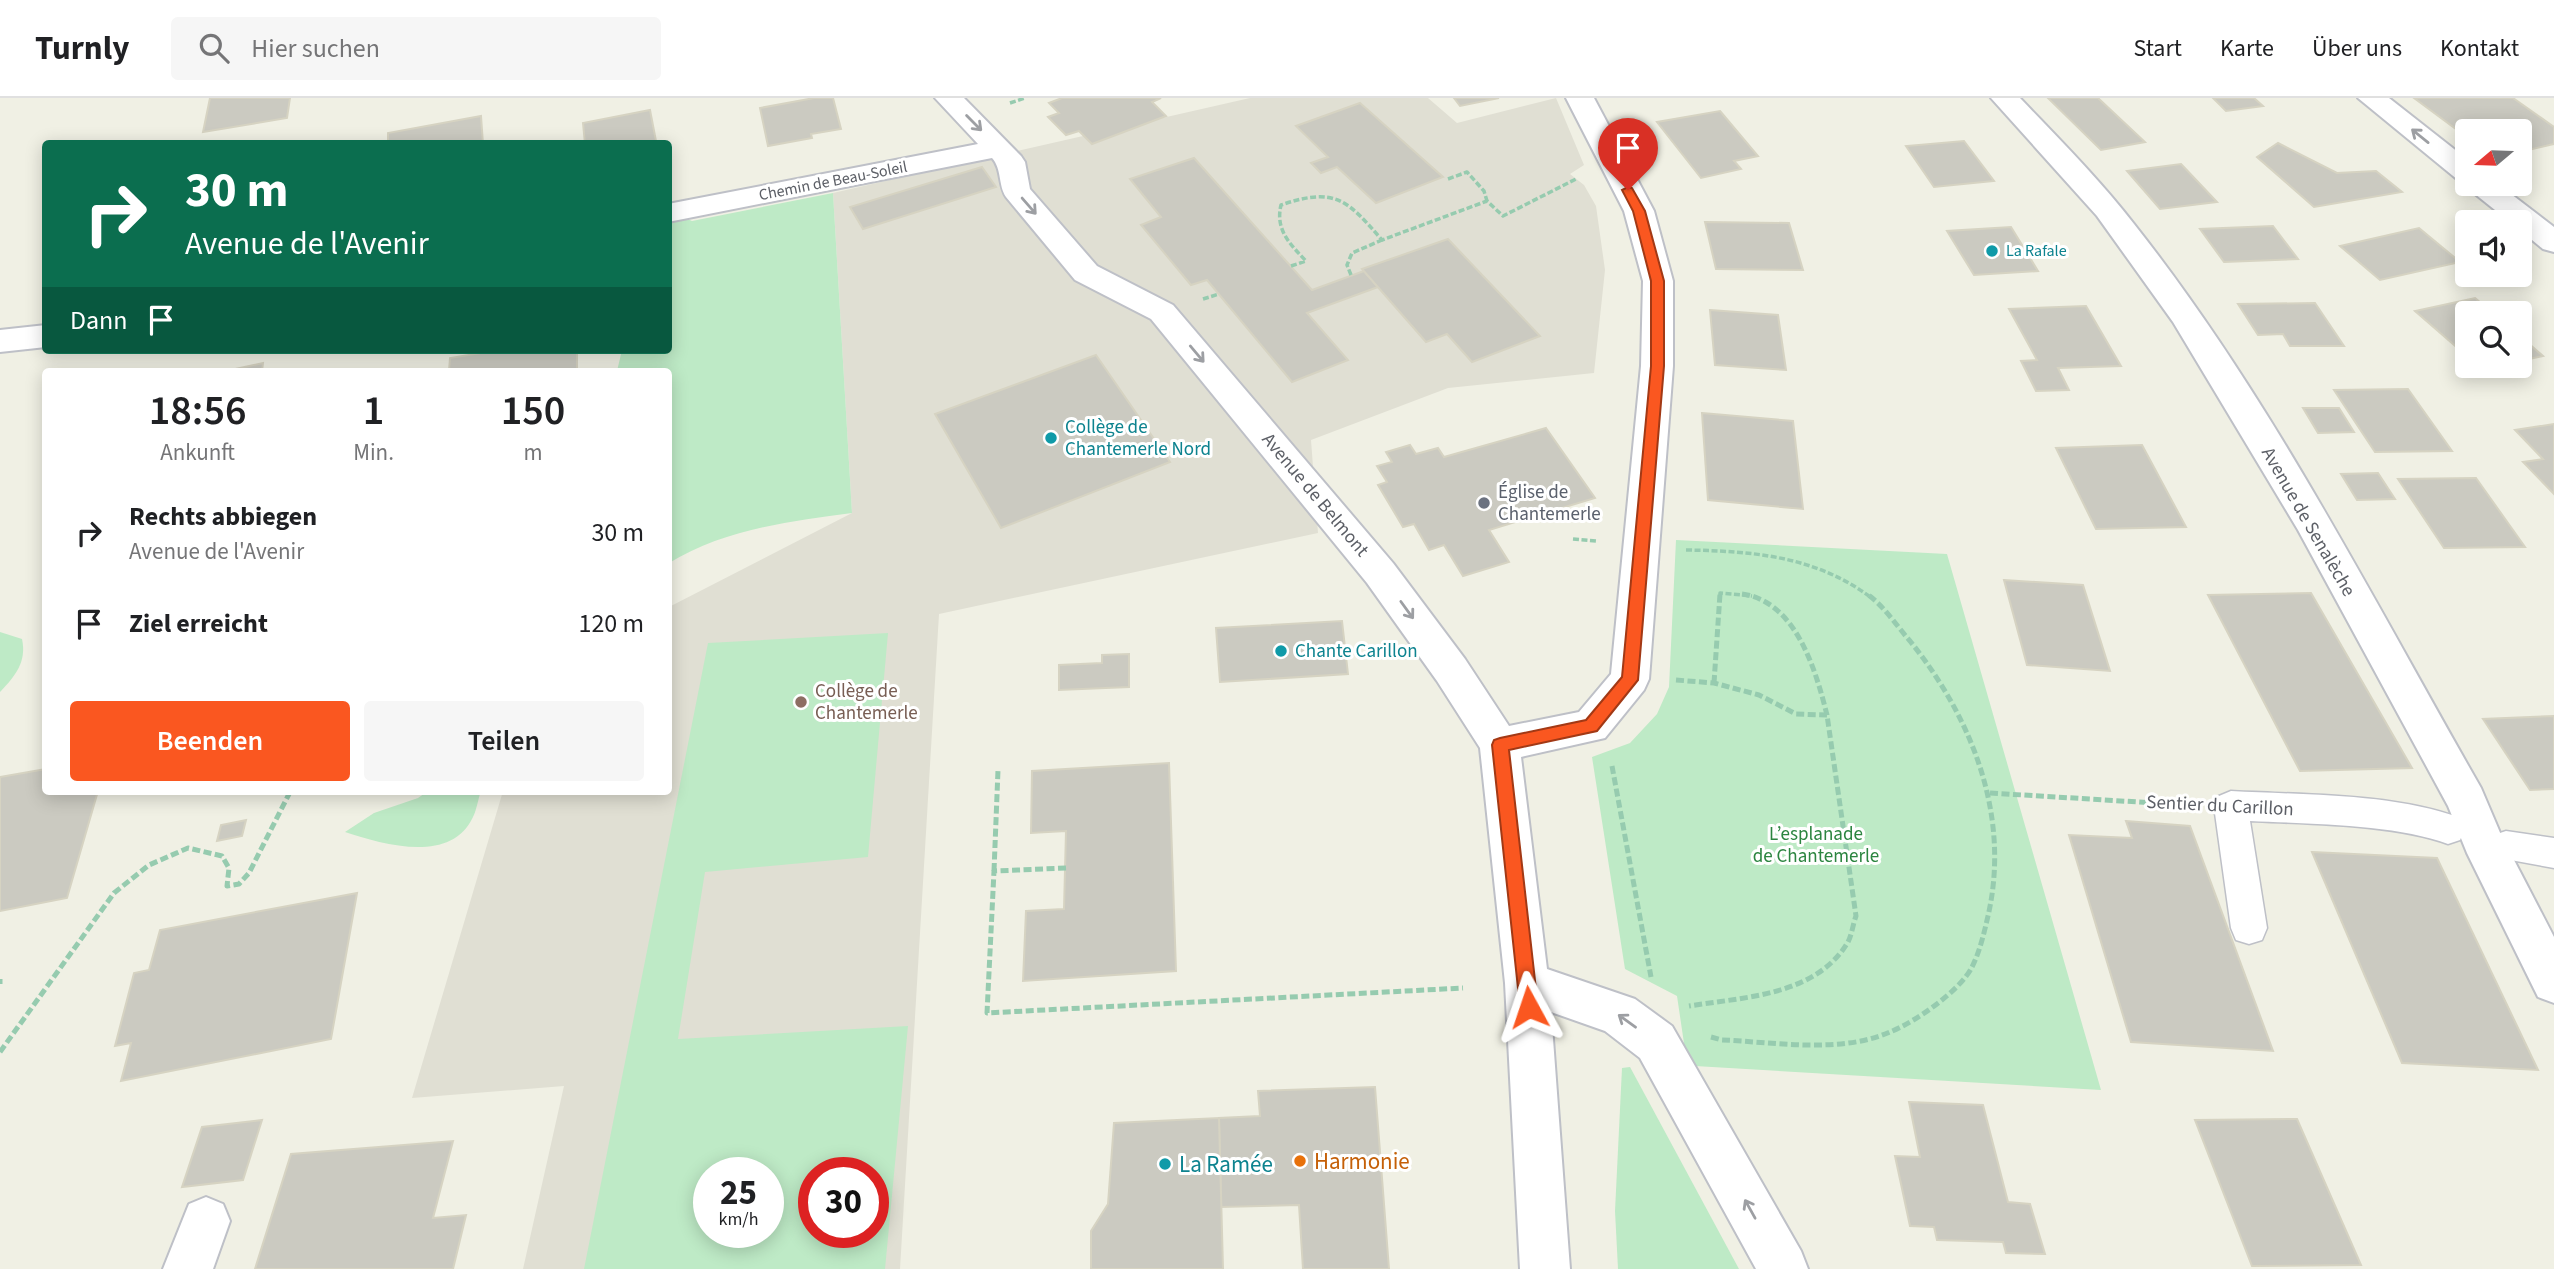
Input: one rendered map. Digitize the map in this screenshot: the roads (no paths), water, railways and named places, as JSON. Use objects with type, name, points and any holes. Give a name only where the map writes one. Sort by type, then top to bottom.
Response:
[{"type":"street","name":"Avenue de Belmont","points":[[949,98],[1011,163],[1016,191],[1086,273],[1162,313],[1250,416],[1380,573],[1451,670],[1500,745],[1527,983],[1545,1269]]},
{"type":"street","points":[[1500,745],[1591,726],[1630,680],[1657,366],[1658,281],[1639,211],[1580,98]]},
{"type":"street","name":"Avenue de Senalèche","points":[[2005,98],[2094,193],[2138,248],[2202,343],[2286,480],[2467,801],[2482,840],[2554,982]]},
{"type":"street","points":[[2372,98],[2455,164]]},
{"type":"street","name":"Chemin de Beau-Soleil","points":[[672,212],[997,149]]},
{"type":"street","points":[[2495,196],[2554,242]]},
{"type":"street","points":[[0,341],[42,336]]},
{"type":"street","points":[[1527,983],[1619,1014],[1656,1042],[1783,1269]]},
{"type":"street","points":[[188,1269],[206,1221]]},
{"type":"lane","name":"Sentier du Carillon","points":[[2249,928],[2231,806],[2349,813],[2430,822],[2448,829]]},
{"type":"lane","points":[[2506,846],[2554,853]]},
{"type":"place","name":"La Rafale","points":[[1992,251]]},
{"type":"place","name":"Collège de Chantemerle Nord","points":[[1051,438]]},
{"type":"place","name":"Église de Chantemerle","points":[[1484,503]]},
{"type":"place","name":"Chante Carillon","points":[[1281,651]]},
{"type":"place","name":"Collège de Chantemerle","points":[[801,702]]},
{"type":"place","name":"Harmonie","points":[[1300,1161]]},
{"type":"place","name":"La Ramée","points":[[1165,1164]]},
{"type":"park label","name":"L’esplanade de Chantemerle","points":[[1816,845]]}]
